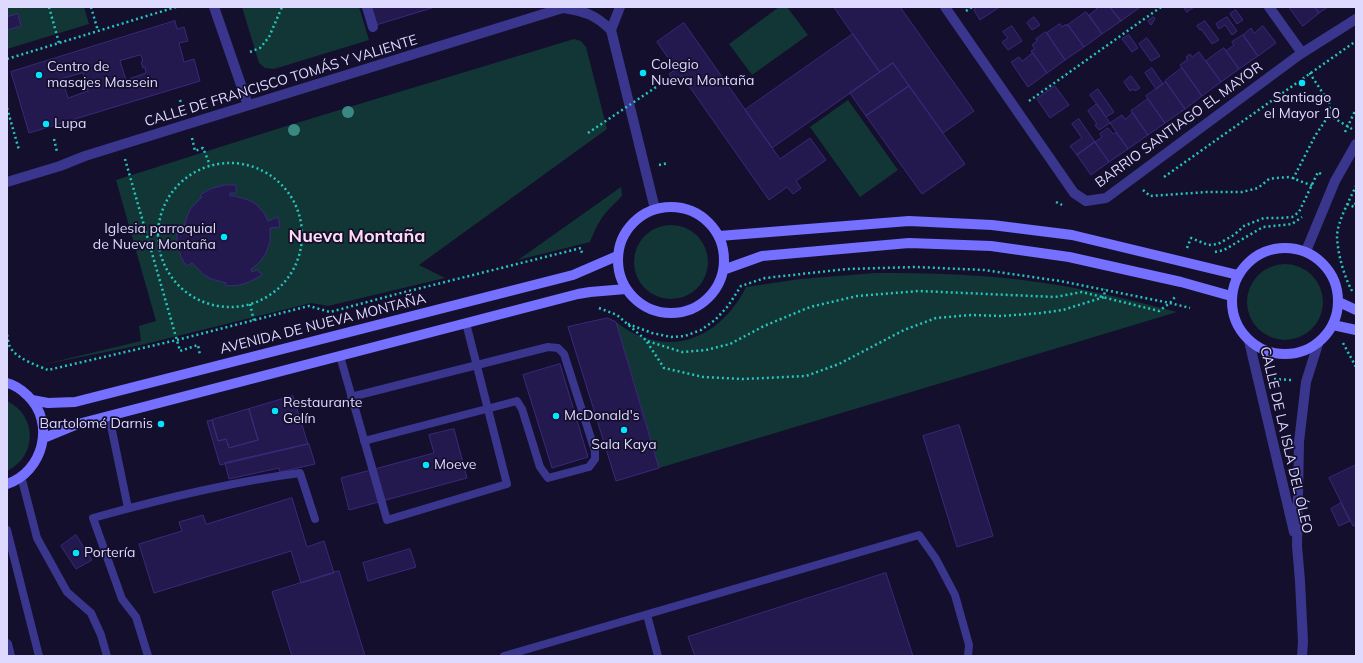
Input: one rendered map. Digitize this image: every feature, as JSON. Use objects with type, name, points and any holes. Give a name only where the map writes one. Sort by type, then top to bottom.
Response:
[{"type":"main road","points":[[674,206],[692,210],[708,221],[719,236],[724,253],[723,270],[717,287],[705,300],[690,310],[672,313],[654,311],[638,302],[626,289],[619,273],[617,256],[623,235],[636,219],[655,209],[674,206]]},
{"type":"main road","points":[[719,236],[909,221],[977,225],[1072,235],[1183,260],[1238,275]]},
{"type":"main road","points":[[723,270],[762,256],[909,243],[991,246],[1069,257],[1181,282],[1232,296]]},
{"type":"main road","points":[[1281,247],[1306,252],[1324,263],[1335,281],[1339,302],[1338,314],[1334,326],[1318,344],[1295,354],[1270,353],[1248,341],[1235,320],[1232,296],[1238,275],[1256,256],[1281,247]]},
{"type":"main road","name":"AVENIDA DE NUEVA MONTAÑA","points":[[32,400],[48,404],[75,402],[565,277],[617,256]]},
{"type":"main road","points":[[44,438],[78,424],[340,356],[590,292],[626,289]]},
{"type":"main road","points":[[1339,302],[1356,310]]},
{"type":"main road","points":[[1334,326],[1356,330]]},
{"type":"main road","points":[[7,383],[12,384],[23,391],[32,400],[41,418],[44,438],[40,452],[33,465],[22,476],[7,484]]},
{"type":"street","points":[[214,7],[248,105]]},
{"type":"street","points":[[367,7],[373,27]]},
{"type":"street","name":"CALLE DE FRANCISCO TOMÁS Y VALIENTE","points":[[7,182],[248,105],[565,7],[587,12],[600,20],[611,30]]},
{"type":"street","points":[[620,7],[611,30],[655,209]]},
{"type":"street","name":"BARRIO SANTIAGO EL MAYOR","points":[[945,7],[1074,193],[1086,201],[1106,198],[1300,54],[1356,19]]},
{"type":"street","points":[[1269,7],[1300,54]]},
{"type":"street","points":[[1306,252],[1335,181],[1356,144]]},
{"type":"street","name":"CALLE DE LA ISLA DEL ÓLEO","points":[[1248,341],[1297,546]]},
{"type":"street","name":"CALLE DE LA ISLA DEL ÓLEO","points":[[1302,656],[1303,642],[1297,546],[1299,442],[1306,382],[1318,344]]},
{"type":"street","points":[[7,644],[10,656]]},
{"type":"lane","points":[[340,356],[387,520],[507,484],[466,324]]},
{"type":"lane","points":[[351,397],[548,347],[558,348],[564,354],[594,451],[595,459],[589,467],[548,478],[540,467],[522,409],[517,401],[364,441]]},
{"type":"lane","points":[[109,416],[128,508]]},
{"type":"lane","points":[[148,656],[136,617],[122,599],[93,518],[195,491],[300,473],[315,519]]},
{"type":"lane","points":[[22,476],[37,538],[67,592],[91,613],[101,635],[107,656]]},
{"type":"lane","points":[[7,530],[39,656]]},
{"type":"lane","points":[[504,656],[647,616],[919,535],[936,559],[955,595],[969,645],[968,656]]},
{"type":"lane","points":[[647,616],[658,656]]},
{"type":"path","points":[[49,7],[59,43]]},
{"type":"path","points":[[91,7],[98,31]]},
{"type":"path","points":[[7,59],[176,7]]},
{"type":"path","points":[[250,52],[260,48],[269,37],[282,7]]},
{"type":"path","points":[[1017,110],[1161,7]]},
{"type":"path","points":[[1293,179],[1315,136],[1329,115],[1330,104],[1300,54]]},
{"type":"path","points":[[588,133],[671,77]]},
{"type":"path","points":[[7,108],[19,150]]},
{"type":"path","points":[[1329,115],[1356,131]]},
{"type":"path","points":[[188,124],[195,151],[203,148],[210,165]]},
{"type":"path","points":[[121,145],[180,351],[198,346],[201,357]]},
{"type":"path","points":[[241,163],[255,167],[269,174],[281,183],[291,194],[298,208],[302,223],[303,238],[295,267],[287,280],[270,295],[250,304],[235,307],[205,303],[191,296],[179,287],[163,262],[159,247],[158,232],[160,217],[165,203],[173,190],[184,179],[196,171],[210,165],[241,163]]},
{"type":"path","points":[[1130,180],[1150,196],[1207,192],[1242,192],[1258,188],[1269,179],[1290,177],[1312,185],[1318,189]]},
{"type":"path","points":[[1183,260],[1191,238],[1208,245],[1218,244],[1234,235],[1244,226],[1264,218],[1292,217],[1299,212],[1314,182]]},
{"type":"path","points":[[1353,293],[1346,278],[1337,237],[1342,217],[1356,186]]},
{"type":"path","points":[[1348,204],[1354,207],[1356,202]]},
{"type":"path","points":[[1213,252],[1224,250],[1263,227],[1292,224],[1303,216]]},
{"type":"path","points":[[7,335],[10,347],[18,354],[30,362],[48,370],[254,321],[309,306],[330,312],[581,248],[585,269]]},
{"type":"path","points":[[156,264],[163,262]]},
{"type":"path","points":[[626,323],[652,333],[671,337],[685,336],[701,330],[716,320],[728,306],[741,286],[765,278],[846,269],[916,267],[984,270],[1060,280],[1170,302],[1190,308]]},
{"type":"path","points":[[647,341],[682,352],[706,350],[730,344],[764,326],[810,307],[857,296],[919,291],[1055,297],[1082,292],[1159,311],[1177,294],[1181,282]]},
{"type":"path","points":[[1104,297],[1105,289]]},
{"type":"path","points":[[590,292],[594,306],[617,315],[647,341],[664,368],[696,376],[744,379],[806,376],[839,364],[904,330],[936,318],[971,315],[1001,316],[1041,313],[1063,310],[1104,297]]},
{"type":"path","points":[[250,304],[254,321]]},
{"type":"path","points":[[1334,326],[1356,367]]},
{"type":"path","points":[[1257,377],[1306,382]]},
{"type":"green space","points":[[7,7],[84,7],[89,24],[7,49]]},
{"type":"green space","points":[[242,7],[359,7],[369,40],[274,69],[265,68],[259,63]]},
{"type":"green space","points":[[779,7],[787,7],[808,35],[752,75],[729,44]]},
{"type":"green space","points":[[574,39],[581,41],[586,47],[607,129],[419,265],[445,278],[328,306],[311,303],[141,345],[41,365],[141,341],[139,326],[156,321],[116,180],[280,128]]},
{"type":"green space","points":[[848,100],[898,170],[860,197],[810,127]]},
{"type":"green space","points":[[621,187],[622,196],[604,215],[590,242],[518,260]]},
{"type":"green space","points":[[671,225],[685,228],[697,236],[705,248],[708,262],[705,276],[697,288],[685,296],[671,299],[657,296],[645,288],[637,276],[634,262],[637,248],[645,236],[657,228]]},
{"type":"green space","points":[[1278,264],[1292,264],[1306,270],[1317,281],[1323,295],[1323,309],[1320,317],[1312,329],[1306,334],[1292,340],[1278,340],[1264,334],[1253,323],[1247,309],[1247,295],[1253,281],[1264,270]]},
{"type":"green space","points":[[875,273],[956,274],[1017,279],[1090,291],[1177,312],[659,468],[616,322],[629,331],[643,337],[659,341],[675,342],[690,339],[704,333],[717,324],[728,314],[746,287],[800,279]]},
{"type":"green space","points":[[7,401],[17,407],[24,416],[28,425],[30,436],[29,446],[24,456],[17,464],[7,471]]},
{"type":"building","points":[[370,7],[435,7],[376,25]]},
{"type":"building","points":[[834,7],[900,7],[974,111],[943,133],[893,63],[880,72]]},
{"type":"building","points":[[978,7],[998,8],[980,20],[974,10]]},
{"type":"building","points":[[1095,7],[1110,7],[1121,21],[1102,34],[1089,15],[1097,9]]},
{"type":"building","points":[[1110,7],[1139,7],[1139,8],[1121,21]]},
{"type":"building","points":[[1184,7],[1194,7],[1187,12]]},
{"type":"building","points":[[1289,7],[1315,7],[1319,13],[1303,26]]},
{"type":"building","points":[[1315,7],[1328,7],[1319,13]]},
{"type":"building","points":[[1236,10],[1243,20],[1237,24],[1230,14]]},
{"type":"building","points":[[1086,12],[1102,34],[1084,47],[1068,25]]},
{"type":"building","points":[[18,14],[21,26],[7,30],[7,17]]},
{"type":"building","points":[[1034,17],[1040,25],[1032,30],[1027,23]]},
{"type":"building","points":[[1154,17],[1155,19],[1151,25],[1148,21]]},
{"type":"building","points":[[1227,17],[1237,31],[1232,35],[1225,25],[1219,29],[1216,24]]},
{"type":"building","points":[[175,21],[177,29],[184,27],[188,41],[179,43],[184,62],[194,59],[200,81],[29,133],[11,72]],"holes":[[[141,55],[143,61],[141,62],[143,68],[145,67],[146,73],[126,80],[120,61]],[[83,73],[84,86],[86,85],[88,91],[68,98],[62,79]]]},
{"type":"building","points":[[1205,21],[1219,40],[1212,44],[1197,26]]},
{"type":"building","points":[[684,23],[780,159],[810,138],[826,160],[796,181],[801,188],[793,194],[787,187],[769,200],[682,76],[674,81],[669,74],[676,69],[657,42]]},
{"type":"building","points":[[1060,24],[1062,27],[1066,24],[1066,26],[1068,25],[1084,47],[1065,60],[1047,33]]},
{"type":"building","points":[[1012,26],[1022,41],[1008,50],[1002,42],[1008,38],[1003,32]]},
{"type":"building","points":[[1263,26],[1276,43],[1258,56],[1243,35],[1251,28],[1254,33]]},
{"type":"building","points":[[1046,32],[1065,60],[1047,73],[1031,51],[1035,49],[1032,45],[1037,41],[1036,39]]},
{"type":"building","points":[[853,34],[880,72],[772,148],[745,110]]},
{"type":"building","points":[[1129,35],[1138,48],[1132,52],[1122,39]]},
{"type":"building","points":[[1243,35],[1258,56],[1239,69],[1226,51],[1234,45],[1232,42]]},
{"type":"building","points":[[1147,38],[1160,56],[1151,61],[1139,44]]},
{"type":"building","points":[[1224,48],[1239,69],[1221,82],[1206,61]]},
{"type":"building","points":[[1199,52],[1221,82],[1202,96],[1180,65],[1188,59],[1186,57],[1190,54],[1192,57]]},
{"type":"building","points":[[1033,53],[1047,73],[1028,87],[1011,62],[1019,57],[1022,61]]},
{"type":"building","points":[[893,63],[909,86],[866,116],[850,93]]},
{"type":"building","points":[[1152,68],[1163,84],[1156,89],[1145,73]]},
{"type":"building","points":[[1182,68],[1202,96],[1185,109],[1165,81]]},
{"type":"building","points":[[1131,76],[1140,88],[1135,91],[1133,89],[1130,91],[1124,82]]},
{"type":"building","points":[[1166,82],[1185,109],[1165,123],[1146,96]]},
{"type":"building","points":[[909,86],[965,164],[922,194],[866,116]]},
{"type":"building","points":[[1055,86],[1069,105],[1050,118],[1037,99]]},
{"type":"building","points":[[1098,89],[1114,112],[1106,117],[1090,95]]},
{"type":"building","points":[[1148,99],[1165,123],[1148,135],[1131,111]]},
{"type":"building","points":[[1097,104],[1110,123],[1099,130],[1095,125],[1097,124],[1088,111]]},
{"type":"building","points":[[1133,113],[1148,135],[1128,149],[1110,123],[1122,115],[1125,119]]},
{"type":"building","points":[[1079,119],[1095,142],[1077,155],[1070,146],[1082,138],[1072,124]]},
{"type":"building","points":[[1108,128],[1113,134],[1116,132],[1128,149],[1109,162],[1095,142],[1102,137],[1100,134]]},
{"type":"building","points":[[1095,142],[1109,162],[1091,175],[1077,155]]},
{"type":"building","name":"Iglesia parroquial de Nueva Montaña","points":[[225,185],[236,185],[236,193],[230,193],[230,196],[248,200],[256,204],[264,213],[268,221],[278,217],[280,227],[270,228],[270,242],[265,255],[258,264],[251,269],[252,272],[257,270],[262,275],[240,285],[226,286],[226,283],[211,279],[203,274],[192,263],[186,266],[181,257],[177,242],[177,230],[183,230],[191,208],[202,197],[200,195],[210,189]]},
{"type":"building","name":"Sala Kaya","points":[[608,318],[616,322],[659,468],[616,481],[568,327]]},
{"type":"building","name":"McDonald's","points":[[560,364],[588,457],[552,468],[523,375]]},
{"type":"building","points":[[293,396],[308,444],[220,465],[207,421],[212,420],[218,441],[226,439],[229,448],[258,440],[249,409]]},
{"type":"building","points":[[249,409],[258,440],[229,448],[226,439],[218,441],[212,420]]},
{"type":"building","points":[[959,425],[993,536],[957,547],[923,436]]},
{"type":"building","name":"Moeve","points":[[454,429],[467,478],[349,510],[341,478],[434,453],[429,435]]},
{"type":"building","points":[[309,444],[315,464],[280,472],[279,468],[229,479],[225,463]]},
{"type":"building","points":[[1356,465],[1356,525],[1353,526],[1329,478]]},
{"type":"building","points":[[292,498],[307,547],[324,541],[334,573],[301,583],[291,551],[154,593],[139,544],[182,531],[179,522],[203,515],[206,524]]},
{"type":"building","points":[[1341,503],[1350,521],[1339,526],[1331,509]]},
{"type":"building","name":"Portería","points":[[76,535],[92,560],[76,569],[61,546]]},
{"type":"building","points":[[410,549],[416,567],[368,581],[363,563]]},
{"type":"building","points":[[339,571],[365,656],[292,656],[272,592]]},
{"type":"building","points":[[886,573],[913,656],[695,656],[688,637]]},
{"type":"place","name":"Colegio Nueva Montaña","points":[[643,73]]},
{"type":"place","name":"Centro de masajes Massein","points":[[39,75]]},
{"type":"place","name":"Santiago el Mayor 10","points":[[1302,83]]},
{"type":"place","name":"Lupa","points":[[46,124]]},
{"type":"place","name":"Iglesia parroquial de Nueva Montaña","points":[[224,237]]},
{"type":"place","name":"Restaurante Gelín","points":[[275,411]]},
{"type":"place","name":"McDonald's","points":[[556,416]]},
{"type":"place","name":"Bartolomé Darnis","points":[[161,424]]},
{"type":"place","name":"Sala Kaya","points":[[624,430]]},
{"type":"place","name":"Moeve","points":[[426,465]]},
{"type":"place","name":"Portería","points":[[76,553]]},
{"type":"district","name":"Nueva Montaña","points":[[357,237]]}]
